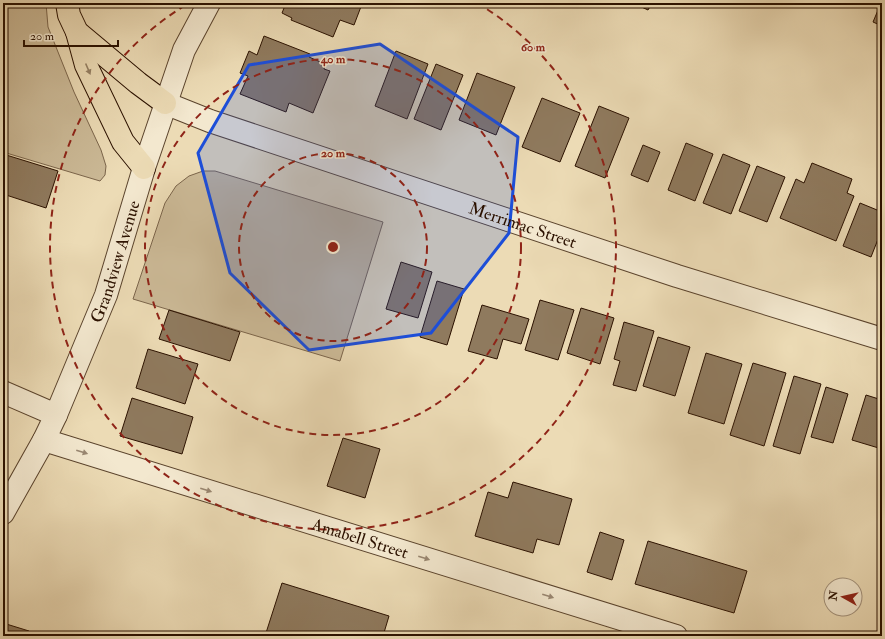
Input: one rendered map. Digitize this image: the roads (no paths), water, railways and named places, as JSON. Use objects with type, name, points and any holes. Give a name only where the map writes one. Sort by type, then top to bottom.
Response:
[{"type":"main road","points":[[67,3],[69,15],[77,32],[86,66],[123,142],[144,168]]},
{"type":"main road","points":[[77,32],[138,83],[165,103]]},
{"type":"street","name":"Grandview Avenue","points":[[3,513],[44,440],[56,415],[106,295],[165,103],[184,50],[209,3]]},
{"type":"street","name":"Merrimac Street","points":[[165,103],[217,124],[549,234],[677,276],[882,339]]},
{"type":"street","points":[[3,392],[56,415]]},
{"type":"street","name":"Amabell Street","points":[[44,440],[676,636]]}]
